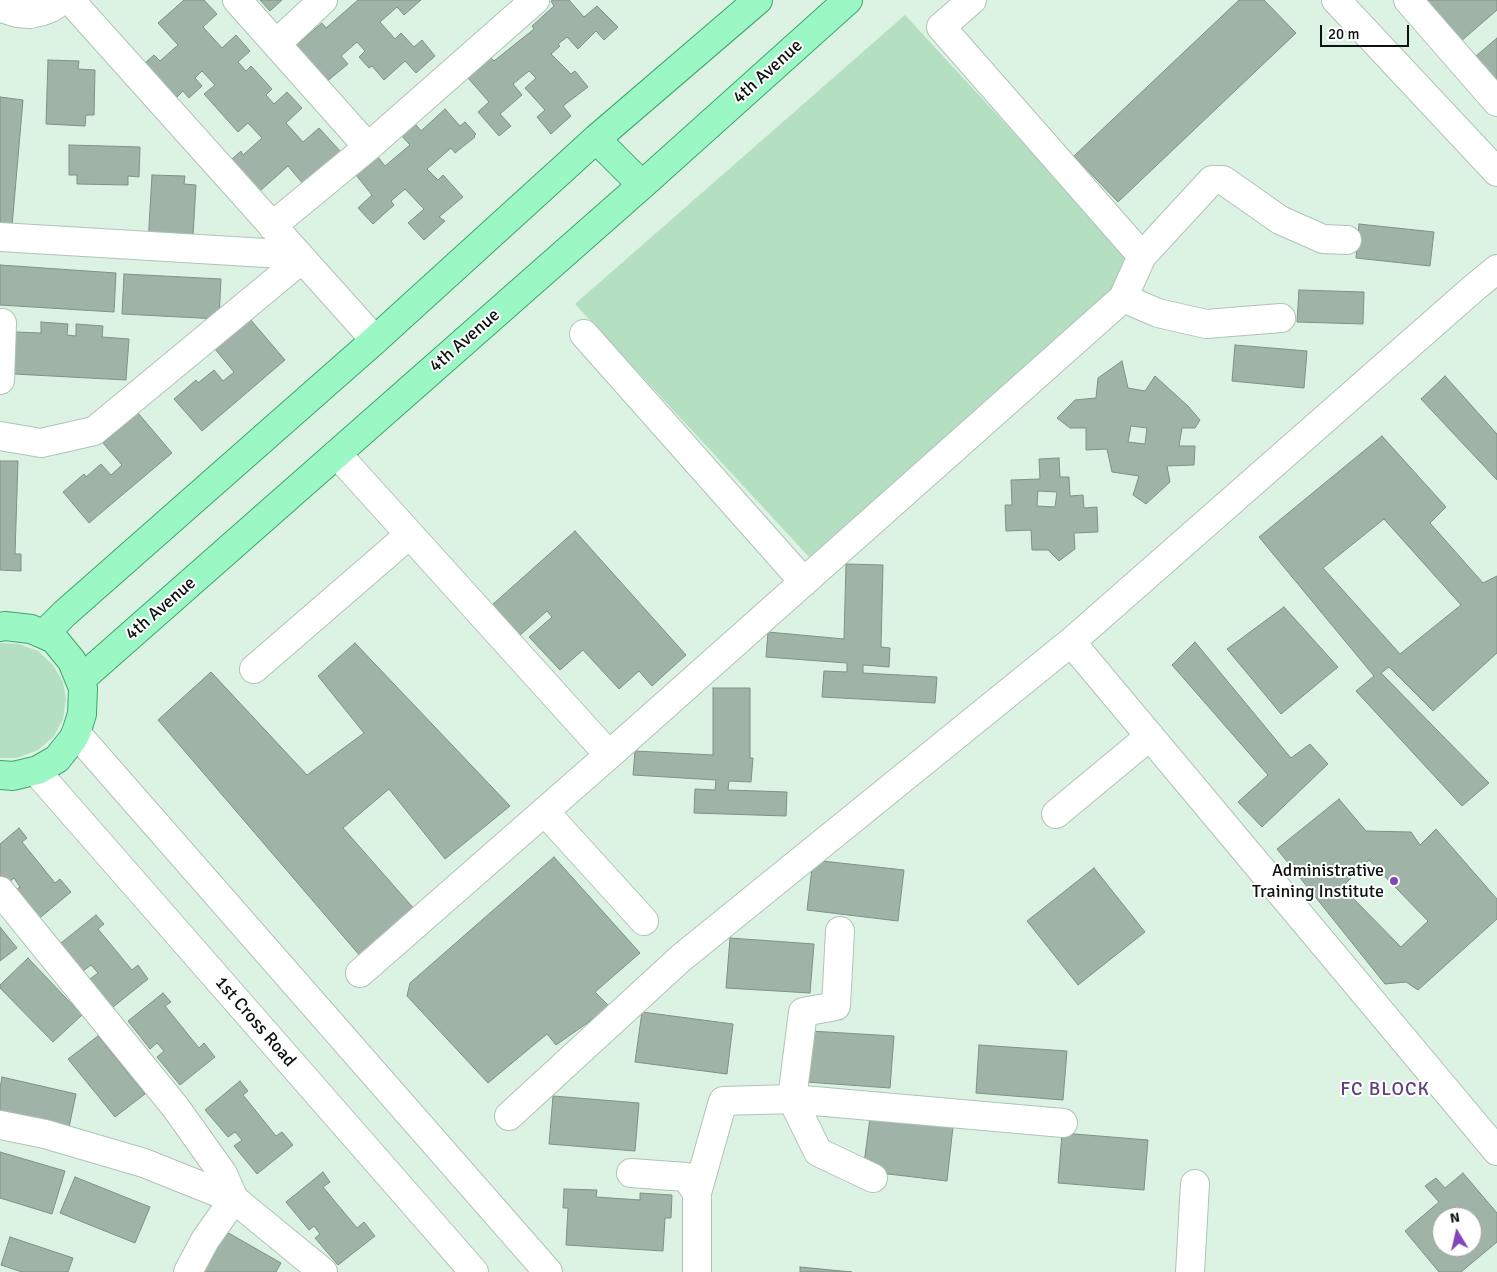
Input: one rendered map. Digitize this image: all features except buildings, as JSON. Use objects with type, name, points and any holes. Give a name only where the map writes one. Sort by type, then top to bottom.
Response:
[{"type":"main road","points":[[44,634],[64,614],[375,340],[596,139],[758,0]]},
{"type":"main road","name":"4th Avenue","points":[[80,680],[642,185],[848,0]]},
{"type":"main road","points":[[596,139],[642,185]]},
{"type":"main road","points":[[0,627],[32,629],[54,639],[72,661],[82,688],[82,714],[74,739],[57,759],[36,771],[13,776],[0,775]]},
{"type":"street","points":[[1,6],[17,13],[30,14],[43,12],[58,3],[59,0]]},
{"type":"street","points":[[70,0],[375,340]]},
{"type":"street","points":[[237,0],[368,147]]},
{"type":"street","points":[[276,44],[323,0]]},
{"type":"street","points":[[272,226],[368,147],[535,0]]},
{"type":"street","points":[[972,0],[941,26],[1142,256]]},
{"type":"street","points":[[1336,0],[1497,172]]},
{"type":"street","points":[[1408,0],[1497,102]]},
{"type":"street","points":[[360,973],[545,812],[1123,298],[1142,256],[1212,180],[1223,180],[1280,220],[1323,239],[1347,240]]},
{"type":"street","points":[[0,237],[300,257]]},
{"type":"street","points":[[0,436],[41,443],[94,431],[300,257]]},
{"type":"street","points":[[509,1116],[680,958],[1071,642],[1497,269]]},
{"type":"street","points":[[1123,298],[1158,313],[1206,324],[1281,318]]},
{"type":"street","points":[[0,380],[2,323]]},
{"type":"street","points":[[584,334],[804,582]]},
{"type":"street","points":[[337,454],[608,756]]},
{"type":"street","points":[[254,669],[409,535]]},
{"type":"street","points":[[1071,642],[1497,1151]]},
{"type":"street","points":[[76,733],[548,1272]]},
{"type":"street","points":[[1056,814],[1150,736]]},
{"type":"street","name":"1st Cross Road","points":[[36,771],[474,1272]]},
{"type":"street","points":[[545,812],[644,921]]},
{"type":"street","points":[[0,891],[176,1108],[223,1174],[234,1199]]},
{"type":"street","points":[[840,930],[836,1006],[803,1012],[792,1100],[818,1152],[872,1178]]},
{"type":"street","points":[[697,1272],[697,1194],[723,1101],[792,1100],[1063,1122]]},
{"type":"street","points":[[0,1125],[45,1134],[144,1163],[234,1199],[323,1272]]},
{"type":"street","points":[[631,1173],[686,1177],[697,1194]]},
{"type":"street","points":[[1190,1272],[1195,1184]]},
{"type":"street","points":[[188,1272],[205,1240],[234,1199]]},
{"type":"green space","points":[[905,15],[1131,260],[1114,295],[810,558],[575,304]]},
{"type":"green space","points":[[0,643],[19,644],[38,651],[53,665],[63,682],[66,699],[63,719],[54,736],[38,750],[17,758],[0,758]]},
{"type":"place","name":"Administrative Training Institute","points":[[1394,881]]},
{"type":"district","name":"FC BLOCK","points":[[1385,1090]]}]
